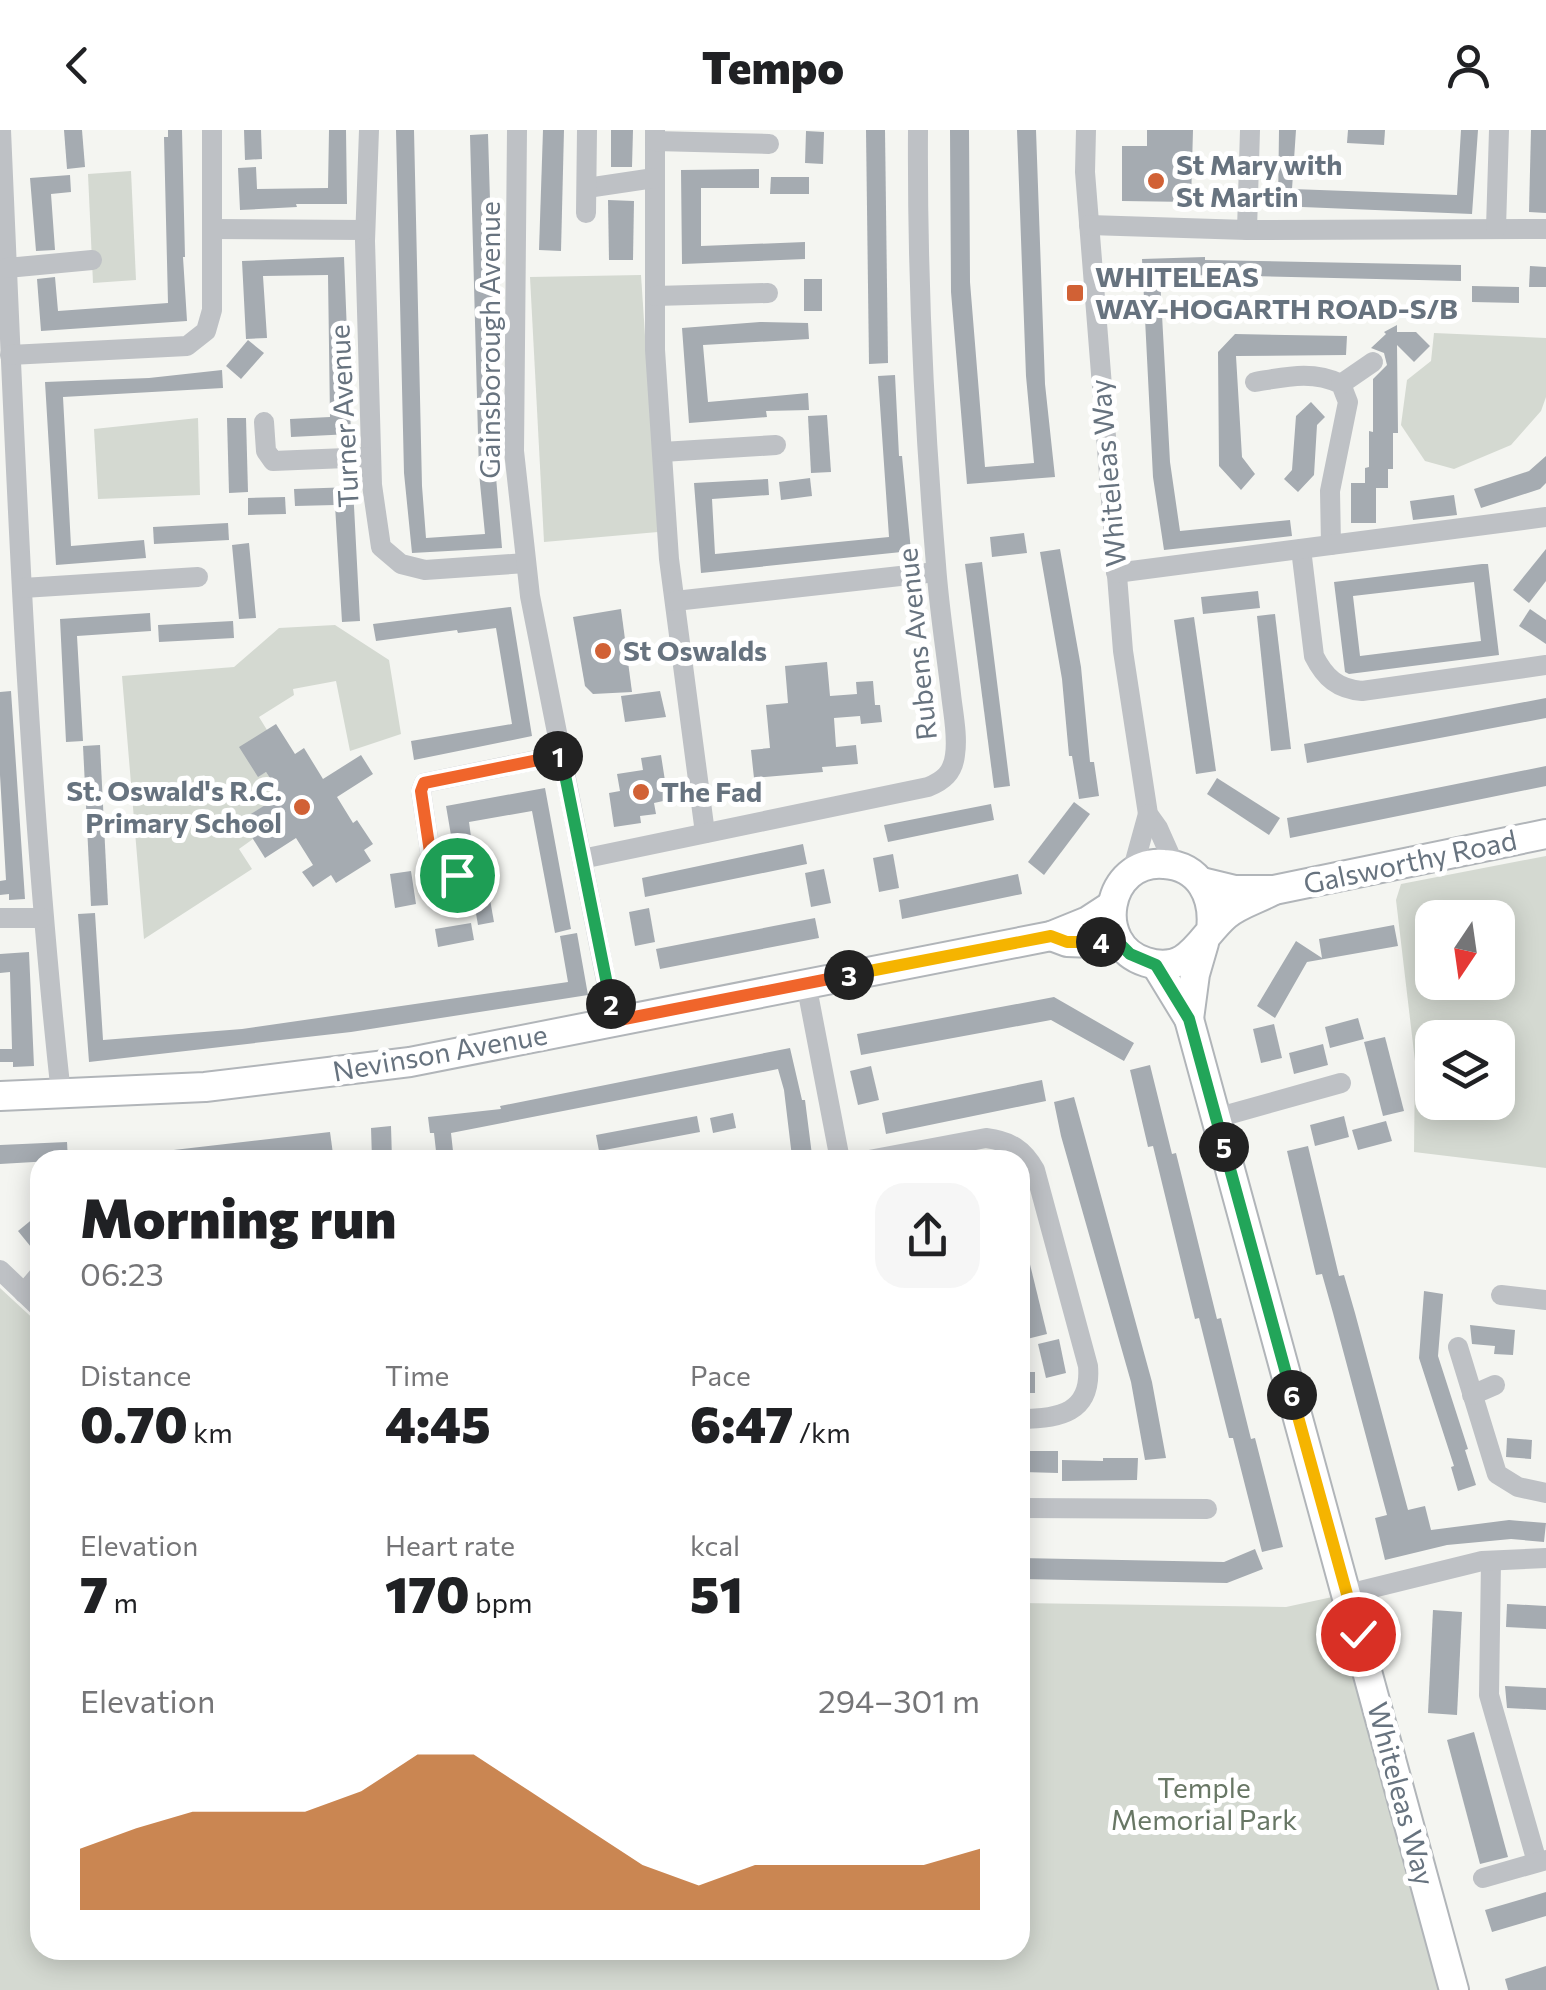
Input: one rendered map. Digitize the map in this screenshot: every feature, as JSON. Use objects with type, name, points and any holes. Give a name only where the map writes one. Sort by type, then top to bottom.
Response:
[{"type":"main road","name":"Galsworthy Road","points":[[1208,936],[1236,908],[1274,890],[1546,834]]},
{"type":"main road","points":[[1157,863],[1174,864],[1202,882],[1213,913],[1208,936],[1184,960],[1156,965],[1130,954],[1120,944],[1110,920],[1111,906],[1115,893],[1132,872],[1157,863]]},
{"type":"main road","name":"Galsworthy Road","points":[[1202,882],[1220,888],[1274,890]]},
{"type":"main road","name":"Nevinson Avenue","points":[[0,1096],[205,1087],[410,1062],[1051,936],[1088,921],[1111,906]]},
{"type":"main road","name":"Nevinson Avenue","points":[[1051,936],[1067,942],[1120,944]]},
{"type":"main road","name":"Whiteleas Way","points":[[1189,1019],[1198,960],[1208,936]]},
{"type":"main road","name":"Whiteleas Way","points":[[1156,965],[1189,1019],[1454,1990]]},
{"type":"street","points":[[1,130],[4,256],[42,918],[61,1094]]},
{"type":"street","points":[[10,355],[187,346],[206,332],[212,310],[212,130]]},
{"type":"street","name":"Turner Avenue","points":[[369,130],[365,230],[371,457],[381,547],[401,564],[425,570],[526,562]]},
{"type":"street","name":"Gainsborough Avenue","points":[[517,130],[514,451],[526,562],[614,1021]]},
{"type":"street","points":[[586,213],[588,130]]},
{"type":"street","name":"Rubens Avenue","points":[[582,859],[942,782],[951,770],[956,754],[936,572],[918,298],[918,130]]},
{"type":"street","name":"Whiteleas Way","points":[[1086,130],[1084,172],[1122,651],[1148,814],[1132,872]]},
{"type":"street","points":[[1247,230],[1250,130]]},
{"type":"street","points":[[1496,228],[1498,130]]},
{"type":"street","points":[[705,834],[675,601],[662,452],[655,296],[655,136],[769,144]]},
{"type":"street","points":[[587,188],[654,178]]},
{"type":"street","points":[[1089,226],[1546,229]]},
{"type":"street","points":[[212,229],[365,230]]},
{"type":"street","points":[[4,256],[92,260]]},
{"type":"street","points":[[655,296],[768,292]]},
{"type":"street","points":[[1341,384],[1373,362]]},
{"type":"street","points":[[1255,382],[1302,374],[1325,376],[1341,384],[1348,402],[1330,491],[1331,545]]},
{"type":"street","points":[[264,422],[270,468],[371,457]]},
{"type":"street","points":[[662,452],[776,445]]},
{"type":"street","points":[[1116,573],[1546,516]]},
{"type":"street","points":[[1301,549],[1314,656],[1321,670],[1339,686],[1362,691],[1546,665]]},
{"type":"street","points":[[675,601],[936,572]]},
{"type":"street","points":[[23,588],[198,578]]},
{"type":"street","points":[[457,875],[436,889],[421,791],[424,783],[561,755]]},
{"type":"street","name":"Whiteleas Way","points":[[1148,814],[1174,864]]},
{"type":"street","points":[[0,918],[42,918]]},
{"type":"street","points":[[806,983],[838,1150]]},
{"type":"street","points":[[1216,1118],[1341,1083]]},
{"type":"street","points":[[923,1150],[986,1138],[1003,1140],[1020,1150]]},
{"type":"street","points":[[1030,1163],[1035,1170],[1090,1382],[1077,1406],[1046,1419],[1030,1419]]},
{"type":"street","points":[[0,1270],[30,1298]]},
{"type":"street","points":[[24,1292],[30,1285]]},
{"type":"street","points":[[1500,1295],[1546,1300]]},
{"type":"street","points":[[1458,1347],[1497,1474],[1518,1487],[1546,1493]]},
{"type":"street","points":[[1472,1395],[1495,1386]]},
{"type":"street","points":[[1030,1508],[1207,1509]]},
{"type":"street","points":[[1348,1594],[1491,1561],[1546,1558]]},
{"type":"street","points":[[1483,1878],[1541,1861],[1489,1695],[1491,1561]]},
{"type":"green space","points":[[131,171],[136,280],[93,283],[88,174]]},
{"type":"green space","points":[[641,275],[658,532],[544,542],[530,277]]},
{"type":"green space","points":[[1434,333],[1546,338],[1546,397],[1541,411],[1511,445],[1454,469],[1425,461],[1401,425],[1407,380],[1431,361]]},
{"type":"green space","points":[[198,418],[200,495],[98,499],[94,429]]},
{"type":"green space","points":[[335,625],[389,660],[401,734],[350,751],[336,681],[293,689],[294,695],[259,717],[267,730],[258,776],[266,772],[281,795],[242,820],[253,839],[239,849],[252,869],[144,939],[122,676],[234,667],[279,628]]},
{"type":"green space","points":[[1546,856],[1546,1168],[1414,1152],[1415,1061],[1396,900],[1401,884]]},
{"type":"green space","name":"Temple Memorial Park","points":[[0,1288],[30,1316],[30,1960],[1030,1960],[1030,1603],[1286,1607],[1337,1596],[1445,1990],[0,1990]]},
{"type":"building","points":[[64,130],[82,130],[85,167],[67,169]]},
{"type":"building","points":[[168,130],[182,130],[187,321],[41,331],[37,279],[55,277],[58,311],[168,303],[164,137],[168,137]]},
{"type":"building","points":[[244,130],[261,130],[262,159],[245,160]]},
{"type":"building","points":[[329,130],[346,130],[347,204],[240,210],[238,168],[256,167],[257,189],[328,188]]},
{"type":"building","points":[[396,130],[414,130],[426,538],[485,534],[479,473],[470,135],[488,134],[495,465],[502,548],[412,553],[404,473]]},
{"type":"building","points":[[543,130],[564,130],[561,251],[539,250]]},
{"type":"building","points":[[611,130],[633,130],[632,167],[611,167]]},
{"type":"building","points":[[866,130],[885,130],[888,363],[869,364]]},
{"type":"building","points":[[950,130],[969,130],[970,282],[985,467],[1034,463],[1026,376],[1017,130],[1036,130],[1045,384],[1055,477],[967,484],[951,292]]},
{"type":"building","name":"St Mary with St Martin","points":[[1147,130],[1193,130],[1191,202],[1122,201],[1122,146],[1147,146]]},
{"type":"building","points":[[1279,130],[1296,130],[1292,189],[1457,195],[1461,130],[1478,130],[1472,214],[1278,206]]},
{"type":"building","points":[[1348,130],[1385,130],[1384,145],[1347,143]]},
{"type":"building","points":[[1531,130],[1546,130],[1546,213],[1529,212]]},
{"type":"building","points":[[806,131],[824,132],[823,164],[805,163]]},
{"type":"building","points":[[759,169],[759,188],[701,188],[701,246],[805,242],[805,259],[682,264],[681,170]]},
{"type":"building","points":[[70,175],[71,192],[51,194],[55,250],[36,251],[30,178]]},
{"type":"building","points":[[771,177],[809,177],[809,194],[770,194]]},
{"type":"building","points":[[608,200],[634,201],[633,260],[609,260]]},
{"type":"building","points":[[344,257],[351,434],[291,437],[290,419],[330,417],[328,275],[263,276],[267,338],[246,339],[242,261]]},
{"type":"building","points":[[1205,257],[1461,265],[1461,281],[1205,275],[1160,278],[1170,462],[1180,531],[1290,520],[1292,536],[1164,550],[1153,477],[1142,259]]},
{"type":"building","points":[[1530,266],[1546,267],[1546,287],[1529,287]]},
{"type":"building","points":[[804,279],[822,279],[822,311],[804,311]]},
{"type":"building","points":[[1472,286],[1519,287],[1519,303],[1472,302]]},
{"type":"building","points":[[808,323],[809,339],[703,345],[708,402],[808,393],[809,410],[766,411],[767,417],[689,423],[682,328]]},
{"type":"building","points":[[1397,325],[1397,332],[1416,332],[1430,346],[1414,362],[1397,345],[1398,433],[1393,433],[1393,469],[1388,469],[1388,488],[1376,488],[1376,523],[1351,523],[1351,483],[1365,483],[1365,468],[1369,467],[1373,379],[1387,365],[1384,353],[1371,348],[1384,332]]},
{"type":"building","points":[[1235,334],[1347,336],[1346,355],[1236,356],[1242,457],[1255,474],[1241,490],[1219,466],[1218,352]]},
{"type":"building","points":[[248,340],[264,353],[241,379],[226,366]]},
{"type":"building","points":[[222,370],[223,388],[63,397],[71,546],[144,540],[146,558],[56,565],[45,382],[149,378]]},
{"type":"building","points":[[895,375],[899,456],[911,551],[701,573],[694,483],[768,479],[769,495],[712,499],[715,554],[889,537],[878,376]]},
{"type":"building","points":[[1311,402],[1325,417],[1317,425],[1314,475],[1298,492],[1284,479],[1292,470],[1296,416]]},
{"type":"building","points":[[827,415],[831,472],[811,473],[808,416]]},
{"type":"building","points":[[227,418],[246,418],[248,492],[229,493]]},
{"type":"building","points":[[1546,456],[1546,483],[1540,489],[1481,508],[1474,489],[1529,471]]},
{"type":"building","points":[[810,478],[812,496],[781,500],[779,482]]},
{"type":"building","points":[[353,487],[360,621],[342,622],[335,505],[295,506],[294,489]]},
{"type":"building","points":[[1454,495],[1457,515],[1413,520],[1410,501]]},
{"type":"building","points":[[285,497],[286,514],[248,515],[248,498]]},
{"type":"building","points":[[228,523],[229,540],[154,544],[153,527]]},
{"type":"building","points":[[1024,533],[1027,553],[992,557],[990,537]]},
{"type":"building","points":[[249,543],[256,618],[239,619],[232,545]]},
{"type":"building","points":[[1060,549],[1081,667],[1090,762],[1094,762],[1099,796],[1079,799],[1069,756],[1062,679],[1040,552]]},
{"type":"building","points":[[1546,549],[1546,581],[1529,603],[1513,590]]},
{"type":"building","points":[[982,562],[1010,786],[994,788],[965,564]]},
{"type":"building","points":[[1488,564],[1499,655],[1349,674],[1345,672],[1334,582]],"holes":[[[1474,582],[1481,641],[1360,656],[1353,596]]]},
{"type":"building","points":[[1258,591],[1260,608],[1203,614],[1201,597]]},
{"type":"building","points":[[511,607],[532,736],[414,760],[411,741],[512,724],[496,628],[376,641],[373,624]]},
{"type":"building","name":"St Oswalds","points":[[621,609],[632,692],[593,694],[585,686],[573,617]]},
{"type":"building","points":[[1530,609],[1546,620],[1546,644],[1519,626]]},
{"type":"building","points":[[150,613],[151,631],[77,636],[83,741],[66,742],[60,619]]},
{"type":"building","points":[[1275,614],[1291,749],[1271,751],[1257,616]]},
{"type":"building","points":[[1194,617],[1216,771],[1196,774],[1174,620]]},
{"type":"building","points":[[233,621],[234,638],[159,642],[158,625]]},
{"type":"building","points":[[827,662],[830,696],[857,694],[856,682],[873,681],[875,705],[880,705],[882,722],[861,724],[860,716],[834,718],[836,747],[856,745],[858,764],[822,767],[823,772],[754,778],[751,750],[770,748],[766,705],[788,703],[785,666]]},
{"type":"building","points":[[11,691],[25,899],[9,900],[9,894],[0,895],[0,881],[6,880],[0,692]]},
{"type":"building","points":[[660,691],[666,717],[625,722],[621,696]]},
{"type":"building","points":[[1546,698],[1546,718],[1307,763],[1304,744]]},
{"type":"building","name":"St. Oswald's R.C. Primary School","points":[[276,724],[295,754],[304,748],[323,779],[361,755],[373,774],[337,797],[353,823],[357,820],[373,844],[364,850],[371,861],[336,883],[331,875],[313,887],[302,872],[313,865],[296,838],[265,858],[241,820],[281,795],[266,772],[258,777],[239,747]]},
{"type":"building","points":[[100,745],[108,905],[91,906],[83,746]]},
{"type":"building","name":"The Fad","points":[[661,755],[668,800],[654,803],[656,814],[640,816],[641,823],[614,827],[609,793],[620,791],[617,774],[643,770],[641,758]]},
{"type":"building","points":[[1546,766],[1546,786],[1290,838],[1287,818]]},
{"type":"building","points":[[1217,778],[1280,818],[1269,835],[1207,794]]},
{"type":"building","points":[[545,788],[571,929],[555,933],[532,811],[469,822],[472,844],[453,847],[446,806]]},
{"type":"building","points":[[1074,802],[1090,814],[1044,875],[1028,862]]},
{"type":"building","points":[[991,804],[994,820],[888,842],[884,825]]},
{"type":"building","points":[[803,844],[807,864],[645,897],[642,878]]},
{"type":"building","points":[[481,849],[494,922],[478,925],[465,851]]},
{"type":"building","points":[[893,854],[899,888],[879,892],[873,858]]},
{"type":"building","points":[[824,869],[831,903],[811,907],[805,873]]},
{"type":"building","points":[[411,871],[416,904],[395,908],[390,874]]},
{"type":"building","points":[[1018,874],[1022,894],[902,919],[899,900]]},
{"type":"building","points":[[649,908],[655,942],[635,946],[629,912]]},
{"type":"building","points":[[95,913],[103,1040],[242,1029],[568,982],[560,936],[577,933],[588,995],[351,1032],[89,1062],[78,914]]},
{"type":"building","points":[[815,918],[819,938],[660,969],[656,949]]},
{"type":"building","points":[[471,923],[474,940],[438,947],[435,929]]},
{"type":"building","points":[[1394,925],[1398,946],[1307,962],[1275,1018],[1257,1006],[1296,941],[1322,958],[1319,939]]},
{"type":"building","points":[[29,952],[34,1066],[13,1067],[13,1062],[0,1062],[0,1049],[12,1049],[10,972],[0,973],[0,954]]},
{"type":"building","points":[[1054,997],[1134,1043],[1124,1061],[1051,1020],[861,1055],[857,1034]]},
{"type":"building","points":[[1358,1018],[1364,1039],[1330,1048],[1325,1027]]},
{"type":"building","points":[[1274,1024],[1282,1058],[1261,1063],[1253,1029]]},
{"type":"building","points":[[1385,1037],[1404,1111],[1383,1116],[1364,1042]]},
{"type":"building","points":[[1323,1044],[1328,1065],[1294,1074],[1289,1053]]},
{"type":"building","points":[[790,1048],[805,1100],[811,1150],[791,1150],[778,1069],[451,1133],[453,1150],[436,1150],[428,1117],[501,1109],[500,1106]]},
{"type":"building","points":[[1150,1065],[1283,1547],[1262,1552],[1199,1318],[1195,1319],[1153,1146],[1148,1147],[1130,1070]]},
{"type":"building","points":[[871,1066],[879,1100],[858,1105],[850,1071]]},
{"type":"building","points":[[1042,1080],[1046,1101],[886,1134],[882,1113]]},
{"type":"building","points":[[1074,1097],[1152,1382],[1166,1458],[1145,1460],[1131,1382],[1061,1136],[1054,1102]]},
{"type":"building","points":[[733,1113],[736,1128],[713,1133],[710,1118]]},
{"type":"building","points":[[697,1116],[700,1132],[604,1150],[599,1150],[596,1135]]},
{"type":"building","points":[[1344,1116],[1349,1137],[1315,1146],[1310,1125]]},
{"type":"building","points":[[1386,1121],[1392,1141],[1358,1150],[1352,1130]]},
{"type":"building","points":[[391,1126],[392,1150],[372,1150],[371,1128]]},
{"type":"building","points":[[330,1132],[332,1150],[174,1150]]},
{"type":"building","points":[[67,1142],[67,1150],[30,1150],[30,1162],[0,1164],[0,1145]]},
{"type":"building","points":[[1308,1146],[1339,1276],[1344,1275],[1408,1510],[1425,1506],[1431,1530],[1509,1520],[1546,1523],[1544,1542],[1511,1539],[1447,1545],[1385,1560],[1375,1518],[1387,1515],[1322,1274],[1316,1275],[1287,1151]]},
{"type":"building","points":[[30,1221],[30,1246],[18,1231]]},
{"type":"building","points":[[1030,1264],[1047,1334],[1030,1338]]},
{"type":"building","points":[[1424,1291],[1443,1294],[1438,1356],[1476,1485],[1458,1491],[1451,1467],[1454,1466],[1419,1358]]},
{"type":"building","points":[[1470,1325],[1515,1330],[1513,1355],[1494,1354],[1495,1346],[1472,1344]]},
{"type":"building","points":[[1059,1339],[1066,1373],[1046,1378],[1038,1344]]},
{"type":"building","points":[[1030,1372],[1035,1372],[1035,1393],[1030,1393]]},
{"type":"building","points":[[1507,1438],[1532,1440],[1531,1459],[1506,1457]]},
{"type":"building","points":[[1030,1451],[1058,1451],[1058,1473],[1030,1472]]},
{"type":"building","points":[[1138,1458],[1137,1480],[1062,1481],[1062,1460]]},
{"type":"building","points":[[1255,1549],[1263,1569],[1227,1583],[1030,1579],[1030,1558],[1224,1562]]},
{"type":"building","points":[[1507,1604],[1546,1606],[1546,1629],[1506,1627]]},
{"type":"building","points":[[1433,1610],[1462,1612],[1457,1715],[1428,1713]]},
{"type":"building","points":[[1505,1686],[1546,1688],[1546,1710],[1507,1708]]},
{"type":"building","points":[[1474,1732],[1508,1857],[1480,1864],[1447,1740]]},
{"type":"building","points":[[1546,1892],[1546,1916],[1492,1932],[1485,1910]]},
{"type":"building","points":[[1546,1966],[1546,1990],[1508,1990],[1505,1979]]},
{"type":"place","name":"St Mary with St Martin","points":[[1156,181]]},
{"type":"place","name":"WHITELEAS WAY-HOGARTH ROAD-S/B","points":[[1075,293]]},
{"type":"place","name":"St Oswalds","points":[[603,651]]},
{"type":"place","name":"The Fad","points":[[641,792]]},
{"type":"place","name":"St. Oswald's R.C. Primary School","points":[[302,807]]},
{"type":"route","points":[[457,875],[434,879],[421,791],[424,783],[561,755],[614,1021],[1051,936],[1067,942],[1120,944],[1142,962],[1156,965],[1189,1019],[1358,1634]]}]
